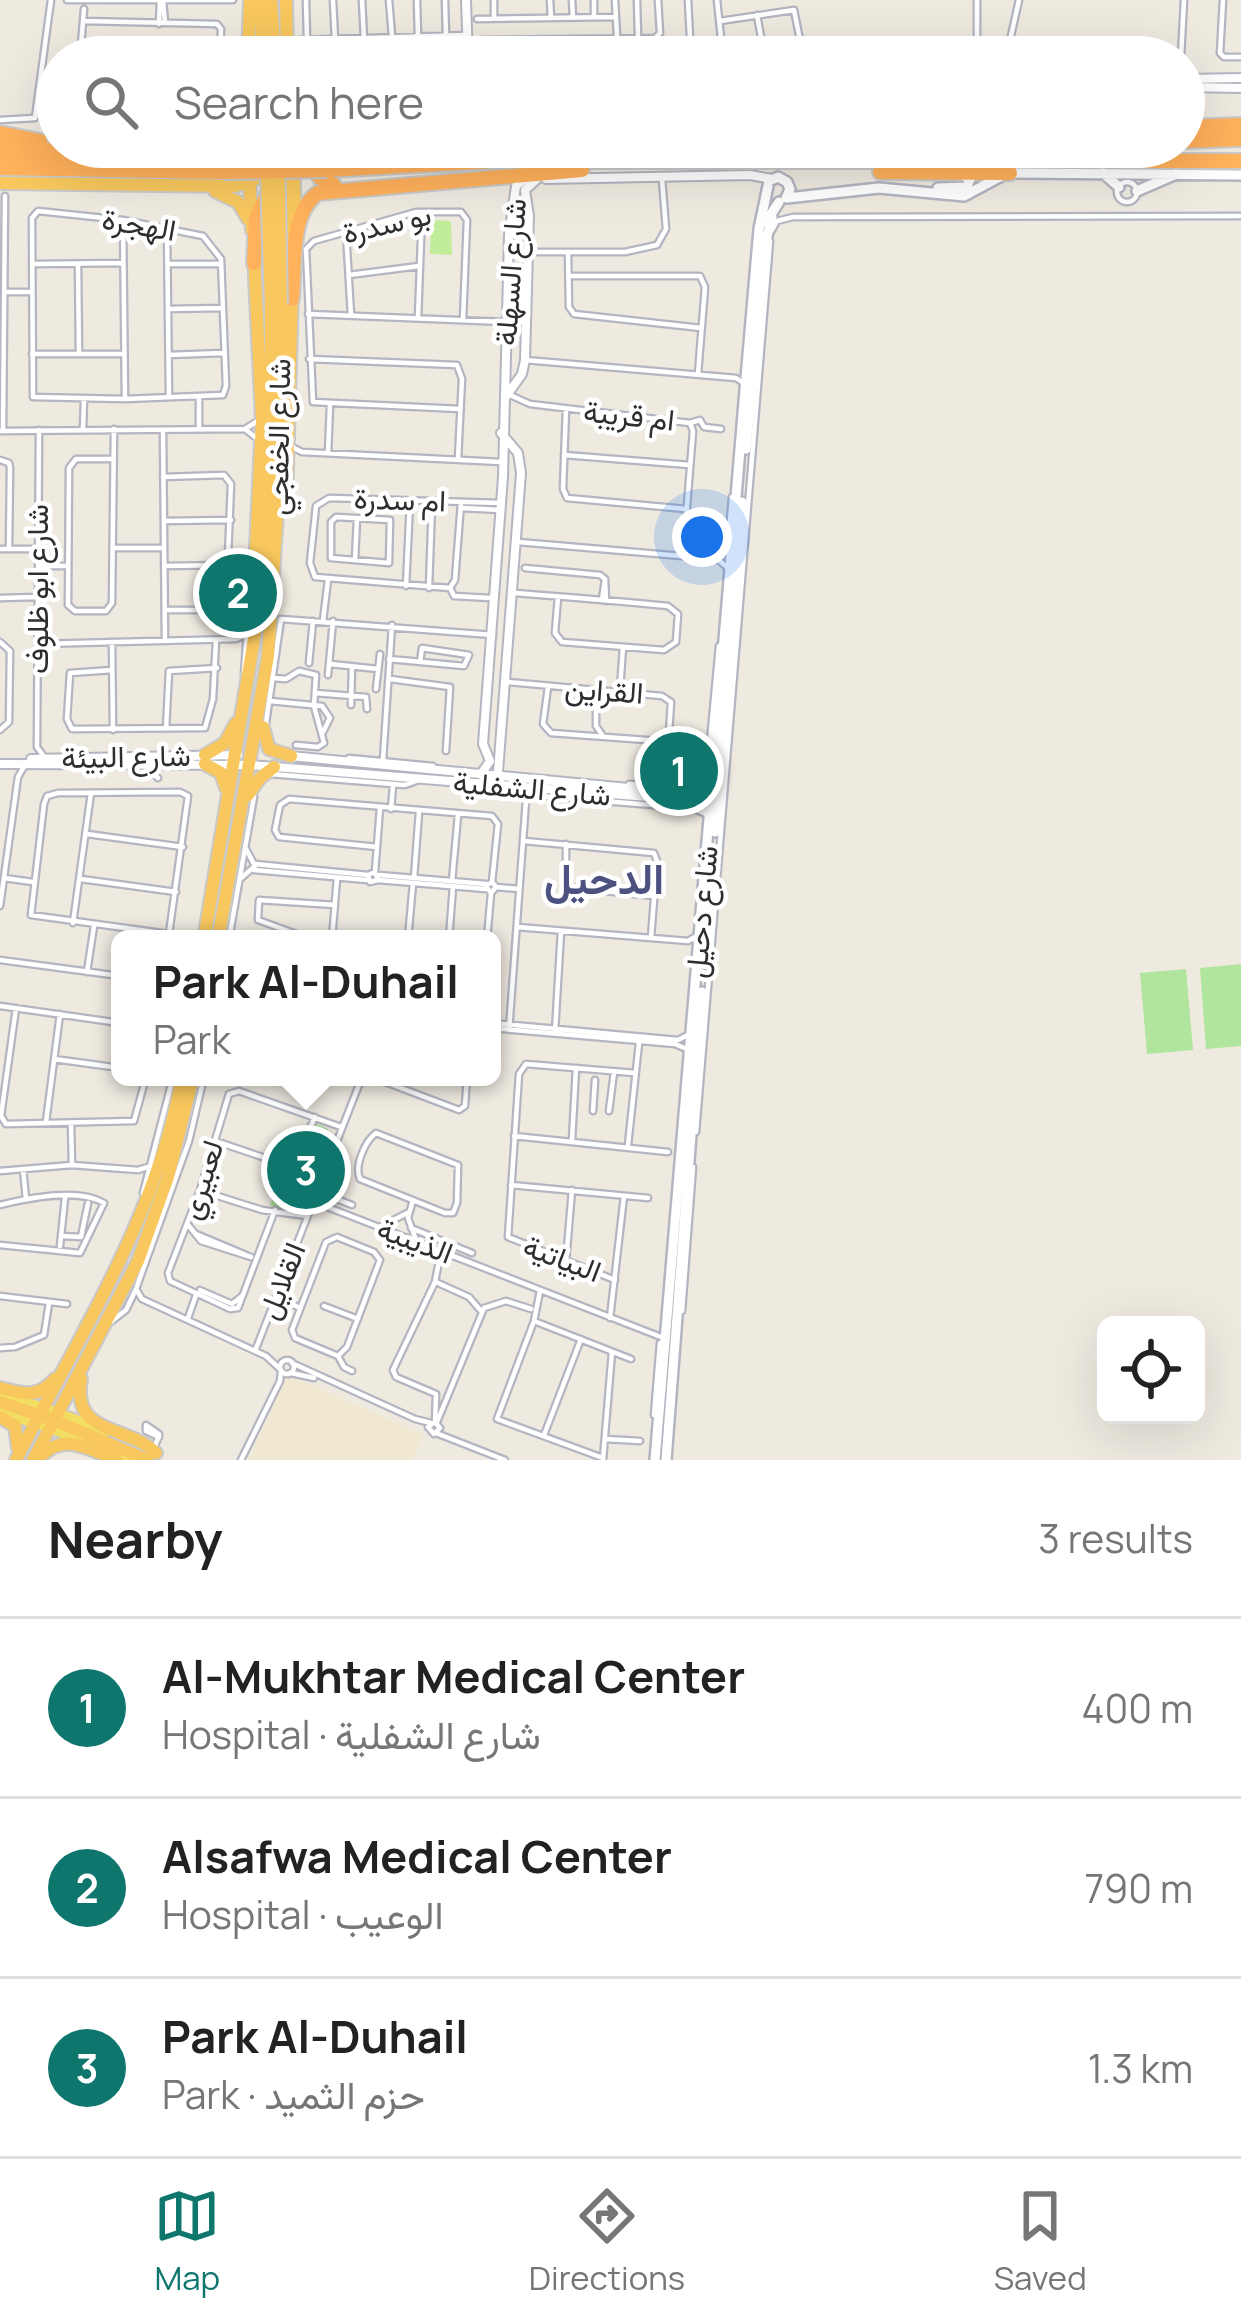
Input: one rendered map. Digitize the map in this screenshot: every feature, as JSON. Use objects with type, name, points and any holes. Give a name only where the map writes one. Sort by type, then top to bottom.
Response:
[{"type":"highway","points":[[249,36],[250,0]]},
{"type":"highway","points":[[260,0],[262,36]]},
{"type":"highway","points":[[271,0],[274,36]]},
{"type":"highway","points":[[286,0],[287,36]]},
{"type":"highway","points":[[1205,126],[1241,125]]},
{"type":"highway","points":[[1205,141],[1241,140]]},
{"type":"highway","points":[[4,145],[36,145]]},
{"type":"highway","points":[[4,145],[36,147]]},
{"type":"highway","points":[[4,145],[36,147]]},
{"type":"highway","points":[[1205,161],[1241,161]]},
{"type":"highway","points":[[1,182],[141,168]]},
{"type":"highway","points":[[190,187],[231,178],[235,168]]},
{"type":"highway","points":[[248,168],[254,263],[275,303]]},
{"type":"highway","points":[[1,182],[190,187],[248,182],[265,168]]},
{"type":"highway","points":[[254,263],[258,211],[275,168]]},
{"type":"highway","name":"شارع الخفجي","points":[[218,930],[242,760],[248,641],[262,585],[272,440],[280,168]]},
{"type":"highway","points":[[275,303],[289,244],[290,207],[282,168]]},
{"type":"highway","points":[[248,641],[275,303],[297,204],[285,168]]},
{"type":"highway","points":[[299,168],[317,180],[327,168]]},
{"type":"highway","points":[[338,168],[380,185]]},
{"type":"highway","points":[[275,303],[299,222],[309,200],[321,193],[591,168]]},
{"type":"highway","points":[[857,168],[1010,173]]},
{"type":"highway","points":[[190,187],[235,199],[252,232]]},
{"type":"highway","points":[[272,607],[283,556],[294,453],[275,303],[259,236],[267,216],[283,216],[289,244]]},
{"type":"highway","name":"شارع الخفجي","points":[[242,760],[266,698],[281,436],[275,303]]},
{"type":"highway","points":[[255,440],[261,461]]},
{"type":"highway","points":[[217,930],[217,904],[256,668],[262,585]]},
{"type":"highway","points":[[268,656],[279,625]]},
{"type":"highway","points":[[266,698],[266,745],[293,751]]},
{"type":"highway","points":[[205,759],[230,738],[245,706]]},
{"type":"highway","points":[[205,759],[242,760]]},
{"type":"highway","points":[[205,759],[224,777],[235,804],[274,767]]},
{"type":"highway","name":"شارع الخفجي","points":[[218,930],[241,840],[235,804]]},
{"type":"highway","points":[[47,1417],[134,1234],[168,1141],[177,1086]]},
{"type":"highway","points":[[47,1417],[82,1368],[138,1261],[168,1177],[191,1086]]},
{"type":"highway","points":[[25,1460],[129,1258],[134,1234]]},
{"type":"highway","points":[[137,1285],[138,1261]]},
{"type":"highway","points":[[25,1460],[18,1432],[0,1402],[45,1389],[100,1301]]},
{"type":"highway","points":[[82,1368],[78,1394],[84,1413],[95,1423],[153,1450]]},
{"type":"highway","points":[[25,1460],[67,1441],[118,1460]]},
{"type":"main road","points":[[944,172],[964,174],[970,181],[965,188],[944,189]]},
{"type":"main road","points":[[768,187],[787,182],[803,188],[880,182],[971,189],[976,177],[971,172]]},
{"type":"main road","points":[[1098,172],[1110,176],[1119,187]]},
{"type":"main road","points":[[768,187],[783,200],[897,188],[964,196],[1010,173],[1241,175]]},
{"type":"main road","points":[[1136,195],[1178,173]]},
{"type":"main road","name":"شارع دحيل","points":[[653,1460],[668,1368],[736,498],[768,217],[790,189],[787,182]]},
{"type":"main road","name":"شارع دحيل","points":[[666,1460],[671,1278],[698,966],[694,942],[728,684],[761,221],[768,187]]},
{"type":"main road","points":[[763,252],[770,221],[779,207],[850,190]]},
{"type":"main road","points":[[728,548],[736,498]]},
{"type":"main road","points":[[728,684],[737,656]]},
{"type":"main road","points":[[714,703],[717,716]]},
{"type":"main road","points":[[678,798],[704,791],[711,803],[704,842]]},
{"type":"main road","points":[[678,798],[711,803]]},
{"type":"main road","points":[[698,896],[705,867]]},
{"type":"main road","points":[[694,942],[698,966]]},
{"type":"main road","points":[[689,1069],[701,1088]]},
{"type":"main road","points":[[664,1300],[671,1278]]},
{"type":"main road","points":[[661,1337],[668,1368]]},
{"type":"main road","points":[[0,1402],[153,1450],[171,1460]]},
{"type":"main road","points":[[47,1417],[128,1460]]},
{"type":"street","points":[[46,36],[51,0]]},
{"type":"street","points":[[67,0],[231,0]]},
{"type":"street","points":[[161,0],[162,24]]},
{"type":"street","points":[[304,36],[306,0]]},
{"type":"street","points":[[334,0],[335,36]]},
{"type":"street","points":[[362,0],[364,36]]},
{"type":"street","points":[[389,0],[392,36]]},
{"type":"street","points":[[417,0],[418,36]]},
{"type":"street","points":[[445,0],[450,36]]},
{"type":"street","points":[[466,0],[467,36]]},
{"type":"street","points":[[494,0],[494,19]]},
{"type":"street","points":[[550,0],[551,18]]},
{"type":"street","points":[[572,0],[573,18]]},
{"type":"street","points":[[594,0],[595,17]]},
{"type":"street","points":[[615,0],[616,36]]},
{"type":"street","points":[[637,0],[639,36]]},
{"type":"street","points":[[649,36],[659,34],[658,0]]},
{"type":"street","points":[[688,0],[690,36]]},
{"type":"street","points":[[717,0],[721,36]]},
{"type":"street","points":[[977,0],[977,36]]},
{"type":"street","points":[[1011,36],[1019,0]]},
{"type":"street","points":[[1181,36],[1184,0]]},
{"type":"street","points":[[1223,0],[1220,53],[1241,57]]},
{"type":"street","points":[[82,36],[84,9]]},
{"type":"street","points":[[720,21],[794,10],[799,36]]},
{"type":"street","points":[[757,15],[761,36]]},
{"type":"street","points":[[477,19],[616,17]]},
{"type":"street","points":[[83,22],[217,24],[220,36]]},
{"type":"street","points":[[1205,79],[1241,78]]},
{"type":"street","points":[[1205,83],[1241,88]]},
{"type":"street","points":[[0,120],[35,118],[36,111]]},
{"type":"street","points":[[537,179],[750,175],[768,187]]},
{"type":"street","name":"شارع السهلة","points":[[480,771],[489,758],[483,744],[503,477],[510,228],[517,183],[537,179]]},
{"type":"street","name":"شارع السهلة","points":[[506,397],[522,374],[525,360],[525,190],[537,179]]},
{"type":"street","points":[[527,252],[630,252],[660,243],[666,229],[662,179]]},
{"type":"street","points":[[1,182],[1,431],[245,429],[256,422]]},
{"type":"street","points":[[1130,182],[1136,195],[1129,217],[1119,187],[1130,182]]},
{"type":"street","points":[[1121,200],[1136,195]]},
{"type":"street","points":[[418,318],[422,212]]},
{"type":"street","name":"بو سدرة","points":[[328,453],[330,405],[311,400],[306,249],[314,241],[422,212],[458,212],[466,218],[463,320]]},
{"type":"street","name":"الهجرة","points":[[199,398],[33,397],[34,213],[123,220],[203,236],[218,251],[221,263]]},
{"type":"street","points":[[1129,217],[1241,216]]},
{"type":"street","name":"شارع دحيل","points":[[711,803],[714,703],[740,378],[778,221],[794,217],[1129,217]]},
{"type":"street","points":[[123,220],[125,399]]},
{"type":"street","points":[[510,228],[528,232]]},
{"type":"street","points":[[167,229],[169,398]]},
{"type":"street","points":[[346,232],[351,315]]},
{"type":"street","points":[[568,252],[569,307],[576,315],[702,328]]},
{"type":"street","points":[[32,264],[123,263]]},
{"type":"street","points":[[168,264],[221,263],[226,391],[220,398],[199,398],[199,429]]},
{"type":"street","points":[[78,264],[79,355]]},
{"type":"street","points":[[349,275],[419,266]]},
{"type":"street","points":[[568,276],[700,276],[705,287],[698,374]]},
{"type":"street","points":[[4,292],[32,292]]},
{"type":"street","name":"شارع الخفجي","points":[[248,641],[256,422],[275,303]]},
{"type":"street","points":[[507,303],[518,311],[526,305]]},
{"type":"street","points":[[168,309],[224,308]]},
{"type":"street","name":"شارع دحيل","points":[[668,1368],[680,1344],[737,656],[757,310]]},
{"type":"street","points":[[308,314],[506,322]]},
{"type":"street","points":[[169,355],[226,353]]},
{"type":"street","points":[[32,354],[124,354]]},
{"type":"street","points":[[309,359],[455,364],[462,372],[458,459]]},
{"type":"street","points":[[525,360],[740,378]]},
{"type":"street","name":"ام قريبة","points":[[506,397],[690,423],[683,556]]},
{"type":"street","points":[[83,429],[84,400]]},
{"type":"street","points":[[330,405],[460,409]]},
{"type":"street","points":[[566,409],[564,492],[569,500],[686,509]]},
{"type":"street","points":[[703,411],[704,428],[721,428]]},
{"type":"street","points":[[690,423],[701,421]]},
{"type":"street","points":[[163,429],[165,641]]},
{"type":"street","points":[[245,429],[255,440]]},
{"type":"street","name":"شارع ابو ظلوف","points":[[37,748],[39,430]]},
{"type":"street","points":[[114,430],[114,459],[113,548],[112,603],[106,611],[70,609],[71,462],[114,459]]},
{"type":"street","name":"شارع السهلة","points":[[501,434],[518,453],[521,481],[501,772]]},
{"type":"street","points":[[294,453],[502,461]]},
{"type":"street","points":[[564,455],[690,465]]},
{"type":"street","points":[[0,460],[9,463],[9,549]]},
{"type":"street","points":[[163,477],[229,477],[231,520],[225,608],[165,610]]},
{"type":"street","points":[[503,477],[511,485],[521,481]]},
{"type":"street","points":[[501,502],[512,489],[520,498]]},
{"type":"street","name":"ام سدرة","points":[[323,621],[328,580],[311,573],[310,563],[314,514],[320,502],[328,498],[461,505],[501,502]]},
{"type":"street","points":[[406,586],[410,502]]},
{"type":"street","points":[[429,587],[433,503]]},
{"type":"street","points":[[0,505],[10,505]]},
{"type":"street","points":[[450,588],[455,580],[461,505]]},
{"type":"street","points":[[336,517],[357,518],[389,519],[387,564],[331,556],[332,522],[336,517]]},
{"type":"street","points":[[355,561],[357,518]]},
{"type":"street","points":[[164,521],[231,520]]},
{"type":"street","points":[[391,541],[408,541]]},
{"type":"street","points":[[518,542],[718,560],[727,567]]},
{"type":"street","points":[[113,548],[164,548]]},
{"type":"street","points":[[718,560],[728,548]]},
{"type":"street","points":[[0,549],[38,549]]},
{"type":"street","points":[[164,566],[229,565]]},
{"type":"street","points":[[38,566],[68,566]]},
{"type":"street","points":[[525,568],[600,574],[605,579],[604,600]]},
{"type":"street","points":[[328,580],[450,588]]},
{"type":"street","points":[[450,588],[454,596],[490,598]]},
{"type":"street","points":[[515,593],[671,606],[678,614],[676,642],[670,649],[623,647],[620,692]]},
{"type":"street","points":[[0,598],[38,597]]},
{"type":"street","name":"القراين","points":[[558,597],[555,633],[560,640],[623,647]]},
{"type":"street","points":[[279,625],[313,620],[493,635]]},
{"type":"street","points":[[309,664],[313,620]]},
{"type":"street","points":[[328,675],[333,621]]},
{"type":"street","name":"شارع الخفجي","points":[[266,698],[279,625]]},
{"type":"street","points":[[379,760],[392,625]]},
{"type":"street","points":[[112,670],[70,673],[67,719],[72,729],[205,728],[217,668],[216,640]]},
{"type":"street","points":[[38,644],[248,641]]},
{"type":"street","points":[[0,642],[10,651],[10,722],[0,730]]},
{"type":"street","points":[[112,642],[113,730]]},
{"type":"street","points":[[389,659],[419,662],[464,666],[469,655],[422,648],[419,662]]},
{"type":"street","points":[[376,689],[380,654]]},
{"type":"street","points":[[329,664],[378,669]]},
{"type":"street","points":[[351,705],[352,666]]},
{"type":"street","points":[[166,728],[169,671],[217,668]]},
{"type":"street","points":[[273,678],[284,680],[299,671],[314,673],[314,704],[324,743],[273,760],[308,769]]},
{"type":"street","points":[[388,678],[450,687],[446,751]]},
{"type":"street","name":"القراين","points":[[507,682],[669,699],[667,737],[660,741],[547,731],[543,724],[548,687]]},
{"type":"street","points":[[0,686],[9,686]]},
{"type":"street","points":[[315,693],[367,698],[367,709]]},
{"type":"street","points":[[322,706],[334,694]]},
{"type":"street","points":[[266,698],[322,706],[330,718],[322,732]]},
{"type":"street","points":[[596,702],[595,724],[604,737]]},
{"type":"street","points":[[667,737],[671,746],[668,786]]},
{"type":"street","points":[[0,906],[18,777],[37,748],[45,758]]},
{"type":"street","name":"شارع الشفلية","points":[[293,751],[338,761],[653,791],[678,798]]},
{"type":"street","points":[[489,758],[500,753]]},
{"type":"street","name":"شارع البيئة","points":[[28,761],[205,759]]},
{"type":"street","name":"شارع البيئة","points":[[3,762],[179,764],[205,759]]},
{"type":"street","name":"شارع الشفلية","points":[[242,760],[274,767],[678,798]]},
{"type":"street","name":"شارع الشفلية","points":[[338,761],[379,760],[480,771]]},
{"type":"street","points":[[3,762],[18,777]]},
{"type":"street","points":[[137,764],[154,770],[158,793]]},
{"type":"street","points":[[158,778],[163,769],[179,764]]},
{"type":"street","name":"شارع الشفلية","points":[[446,771],[501,772],[532,780]]},
{"type":"street","name":"شارع الشفلية","points":[[262,780],[278,773],[408,785],[420,779]]},
{"type":"street","points":[[352,773],[369,783]]},
{"type":"street","name":"شارع الخفجي","points":[[219,930],[239,879],[241,840],[262,780]]},
{"type":"street","name":"شارع الشفلية","points":[[546,781],[668,786],[711,803]]},
{"type":"street","points":[[391,808],[393,784]]},
{"type":"street","points":[[632,784],[653,791]]},
{"type":"street","points":[[484,785],[502,792],[699,810],[711,803]]},
{"type":"street","points":[[520,792],[526,800]]},
{"type":"street","points":[[126,930],[31,915],[45,799],[58,793],[188,796],[170,930]]},
{"type":"street","points":[[73,923],[91,793]]},
{"type":"street","points":[[506,1028],[526,800],[532,793]]},
{"type":"street","points":[[662,805],[678,798]]},
{"type":"street","points":[[376,847],[281,837],[275,830],[280,805],[287,799],[490,815],[498,822],[488,930]]},
{"type":"street","points":[[374,876],[380,808]]},
{"type":"street","points":[[409,930],[419,811]]},
{"type":"street","points":[[449,930],[458,813]]},
{"type":"street","points":[[85,834],[182,847]]},
{"type":"street","points":[[241,840],[254,867]]},
{"type":"street","points":[[523,841],[654,853],[651,938]]},
{"type":"street","name":"شارع دحيل","points":[[653,1460],[664,1300],[689,1069],[704,842]]},
{"type":"street","points":[[566,844],[566,887],[654,896]]},
{"type":"street","points":[[254,867],[337,878],[374,876]]},
{"type":"street","points":[[239,879],[254,867],[519,889]]},
{"type":"street","points":[[4,878],[33,882]]},
{"type":"street","points":[[333,930],[337,878]]},
{"type":"street","points":[[79,879],[176,892]]},
{"type":"street","points":[[284,930],[259,921],[255,916],[258,901],[265,897],[334,905]]},
{"type":"street","points":[[87,972],[94,926]]},
{"type":"street","points":[[516,927],[694,942]]},
{"type":"street","points":[[553,1032],[561,931]]},
{"type":"street","points":[[0,960],[111,975]]},
{"type":"street","points":[[0,1006],[111,1021]]},
{"type":"street","points":[[16,1008],[2,1121],[71,1124],[136,1119],[144,1086]]},
{"type":"street","points":[[46,1124],[60,1015]]},
{"type":"street","points":[[501,1027],[637,1039],[687,1049]]},
{"type":"street","points":[[637,1039],[678,1040],[688,1035]]},
{"type":"street","points":[[628,1145],[637,1039]]},
{"type":"street","points":[[55,1059],[111,1067]]},
{"type":"street","name":"البياتية","points":[[615,1280],[508,1238],[514,1136],[522,1065],[634,1073]]},
{"type":"street","points":[[572,1140],[576,1068]]},
{"type":"street","points":[[609,1112],[612,1074]]},
{"type":"street","points":[[593,1111],[596,1080]]},
{"type":"street","points":[[142,1213],[145,1177],[175,1086]]},
{"type":"street","points":[[107,1323],[121,1316],[137,1285],[189,1141],[202,1086]]},
{"type":"street","name":"القلايل","points":[[255,1351],[358,1086]]},
{"type":"street","points":[[404,1086],[458,1111],[465,1106],[466,1086]]},
{"type":"street","name":"لعبيري","points":[[198,1293],[168,1276],[200,1190],[225,1098],[234,1091],[341,1126]]},
{"type":"street","points":[[594,1099],[610,1100]]},
{"type":"street","points":[[215,1142],[292,1167],[315,1117]]},
{"type":"street","points":[[71,1124],[72,1165]]},
{"type":"street","points":[[373,1134],[458,1165],[458,1203],[453,1213],[413,1200],[358,1177],[357,1168],[373,1134]]},
{"type":"street","points":[[514,1136],[668,1151]]},
{"type":"street","points":[[0,1172],[72,1165],[148,1167]]},
{"type":"street","points":[[22,1169],[26,1200]]},
{"type":"street","points":[[138,1170],[145,1177]]},
{"type":"street","points":[[510,1185],[648,1198]]},
{"type":"street","points":[[200,1190],[262,1210],[307,1216]]},
{"type":"street","points":[[566,1262],[572,1190]]},
{"type":"street","points":[[316,1191],[352,1205]]},
{"type":"street","points":[[610,1318],[624,1196]]},
{"type":"street","points":[[60,1246],[65,1197]]},
{"type":"street","points":[[0,1204],[65,1197],[104,1202],[78,1254],[0,1245]]},
{"type":"street","points":[[413,1200],[411,1228],[419,1243]]},
{"type":"street","name":"الذيبية","points":[[312,1201],[661,1337]]},
{"type":"street","points":[[61,1236],[79,1238],[88,1204]]},
{"type":"street","points":[[187,1320],[198,1293],[236,1310],[275,1210]]},
{"type":"street","points":[[379,1227],[409,1212]]},
{"type":"street","points":[[188,1224],[211,1242],[255,1258]]},
{"type":"street","points":[[411,1228],[472,1253]]},
{"type":"street","points":[[84,1231],[92,1232]]},
{"type":"street","points":[[338,1356],[346,1351],[379,1256],[334,1236],[326,1243],[293,1336],[338,1356],[352,1371]]},
{"type":"street","points":[[434,1426],[436,1394],[396,1377],[393,1370],[435,1282],[441,1251]]},
{"type":"street","points":[[435,1282],[469,1297],[482,1312]]},
{"type":"street","points":[[137,1285],[142,1299]]},
{"type":"street","points":[[540,1291],[534,1321],[496,1417],[502,1423],[603,1459],[612,1352]]},
{"type":"street","points":[[0,1296],[67,1304]]},
{"type":"street","points":[[276,1296],[300,1307]]},
{"type":"street","points":[[129,1303],[142,1299],[434,1426]]},
{"type":"street","points":[[434,1426],[486,1306],[501,1301],[533,1310]]},
{"type":"street","points":[[0,1348],[44,1335],[49,1304]]},
{"type":"street","points":[[324,1306],[358,1319]]},
{"type":"street","points":[[534,1321],[631,1359]]},
{"type":"street","points":[[543,1436],[581,1339]]},
{"type":"street","points":[[266,1356],[280,1370],[320,1379],[505,1460]]},
{"type":"street","points":[[243,1460],[280,1381],[281,1363],[290,1362]]},
{"type":"street","points":[[243,1460],[290,1373],[290,1362]]},
{"type":"street","points":[[605,1439],[640,1441]]},
{"type":"shaded area","points":[[288,1374],[423,1435],[412,1460],[249,1460]]},
{"type":"green space","points":[[431,220],[451,221],[452,255],[430,254]]},
{"type":"green space","points":[[1241,964],[1241,1046],[1206,1049],[1200,968]]},
{"type":"green space","points":[[1186,969],[1193,1050],[1147,1054],[1140,973]]},
{"type":"green space","points":[[317,1124],[330,1135],[300,1210],[295,1213],[270,1205],[284,1168],[294,1171],[311,1128]]},
{"type":"place","name":"Alsafwa Medical Center","points":[[238,593]]},
{"type":"place","name":"Al-Mukhtar Medical Center","points":[[679,771]]},
{"type":"place","name":"Park Al-Duhail","points":[[306,1170]]},
{"type":"district","name":"الدحيل","points":[[604,879]]}]
